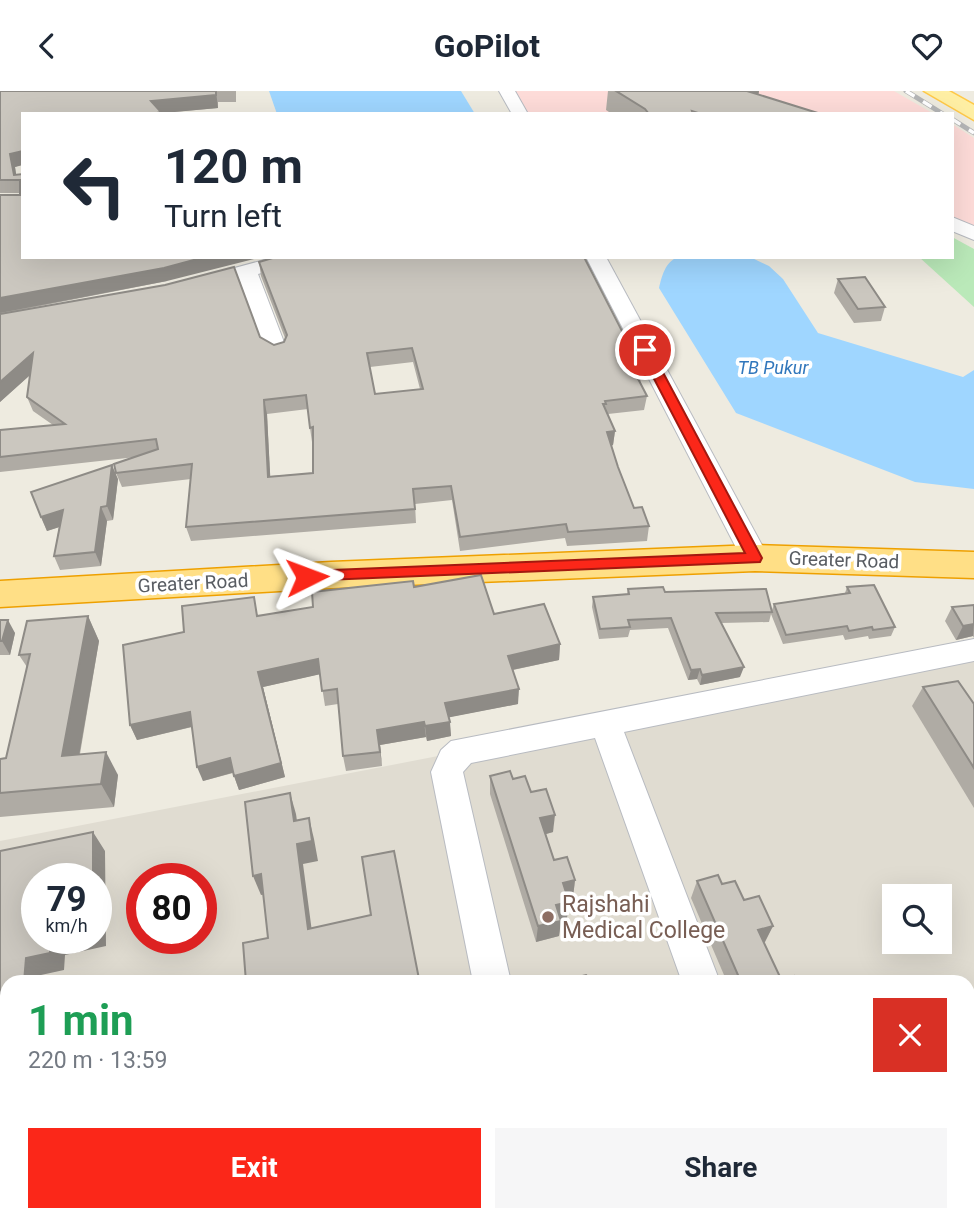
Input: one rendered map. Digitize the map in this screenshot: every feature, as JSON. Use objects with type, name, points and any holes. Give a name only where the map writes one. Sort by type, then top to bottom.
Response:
[{"type":"highway","name":"Greater Road","points":[[0,594],[69,596],[604,572],[755,558],[974,565]]},
{"type":"highway","name":"Greater Road","points":[[604,572],[846,573],[974,580]]},
{"type":"highway","name":"Greater Road","points":[[0,606],[69,596]]},
{"type":"main road","points":[[934,91],[974,114]]},
{"type":"main road","points":[[960,91],[974,99]]},
{"type":"street","points":[[507,91],[519,112]]},
{"type":"street","points":[[954,224],[974,234]]},
{"type":"street","points":[[181,287],[289,259]]},
{"type":"street","points":[[597,259],[755,558]]},
{"type":"street","points":[[251,267],[276,349]]},
{"type":"street","points":[[490,975],[447,772],[452,760],[462,751],[974,650]]},
{"type":"street","points":[[605,723],[698,975]]},
{"type":"shaded area","points":[[510,91],[894,91],[931,112],[522,112]]},
{"type":"shaded area","points":[[954,125],[974,138],[974,228],[954,220]]},
{"type":"shaded area","name":"Rajshahi Medical College","points":[[974,652],[974,975],[0,975],[0,841]]},
{"type":"green space","points":[[954,238],[974,249],[974,307],[921,259],[954,259]]},
{"type":"water","points":[[269,91],[461,91],[474,112],[276,112]]},
{"type":"water","name":"TB Pukur","points":[[674,259],[754,259],[769,266],[783,279],[818,333],[963,377],[974,370],[974,489],[915,482],[736,413],[659,288],[667,266]]},
{"type":"building","points":[[0,91],[216,91],[216,95],[151,101],[161,112],[21,112],[21,151],[10,154],[14,175],[21,174],[21,259],[198,259],[164,268],[0,298],[0,195],[20,195],[20,180],[0,180]]},
{"type":"building","points":[[616,91],[747,91],[815,112],[647,112]]},
{"type":"building","points":[[269,259],[585,259],[642,370],[634,371],[647,396],[605,401],[606,404],[603,404],[615,431],[607,432],[618,467],[634,508],[642,507],[649,526],[568,532],[566,524],[460,537],[451,486],[413,489],[415,509],[186,527],[192,464],[116,473],[114,464],[158,449],[156,439],[0,457],[0,430],[65,424],[27,397],[33,353],[0,382],[0,314],[165,285],[234,267],[260,337],[274,345],[284,342],[287,335],[259,262]],"holes":[[[412,348],[423,389],[375,394],[367,353]],[[306,395],[310,428],[313,427],[313,473],[268,477],[264,400]]]},
{"type":"building","points":[[865,277],[885,307],[858,309],[838,279]]},
{"type":"building","points":[[112,465],[107,506],[101,507],[95,552],[54,556],[63,510],[41,517],[31,492]]},
{"type":"building","points":[[481,575],[494,614],[544,604],[560,644],[508,656],[519,689],[445,703],[450,722],[425,726],[424,722],[377,730],[380,752],[343,756],[337,689],[322,691],[318,659],[258,672],[281,763],[234,776],[230,758],[197,767],[190,712],[130,725],[123,645],[184,632],[182,606],[254,597],[257,616],[313,607],[312,592],[413,581],[414,587]]},
{"type":"building","points":[[874,585],[895,627],[849,631],[847,626],[786,635],[774,604],[850,593],[847,587]]},
{"type":"building","points":[[663,587],[665,592],[766,589],[772,612],[716,613],[744,667],[702,675],[700,669],[691,670],[671,618],[628,620],[630,627],[600,629],[593,597],[629,594],[628,589]]},
{"type":"building","points":[[974,605],[974,624],[963,626],[952,607]]},
{"type":"building","points":[[88,616],[62,756],[106,752],[101,784],[0,793],[0,759],[6,758],[30,654],[19,655],[27,621]]},
{"type":"building","points":[[0,620],[8,620],[2,641],[0,641]]},
{"type":"building","points":[[958,681],[974,704],[974,768],[923,687]]},
{"type":"building","points":[[510,771],[513,779],[525,776],[531,792],[546,789],[555,815],[540,818],[554,860],[567,857],[575,880],[563,883],[569,902],[556,905],[561,921],[538,926],[490,776]]},
{"type":"building","points":[[290,793],[294,821],[309,818],[312,841],[297,844],[308,929],[371,915],[362,857],[394,851],[418,975],[245,975],[243,943],[268,938],[261,874],[253,876],[245,802]]},
{"type":"building","points":[[93,832],[93,863],[21,863],[21,954],[45,954],[26,958],[25,975],[0,975],[0,851]]},
{"type":"building","points":[[718,875],[722,884],[735,881],[744,900],[759,896],[773,926],[758,930],[779,975],[738,975],[697,881]]},
{"type":"railway","points":[[906,91],[940,112]]},
{"type":"railway","points":[[954,120],[974,133]]},
{"type":"place","name":"Rajshahi Medical College","points":[[548,917]]},
{"type":"route","points":[[307,577],[755,558],[645,350]]}]
